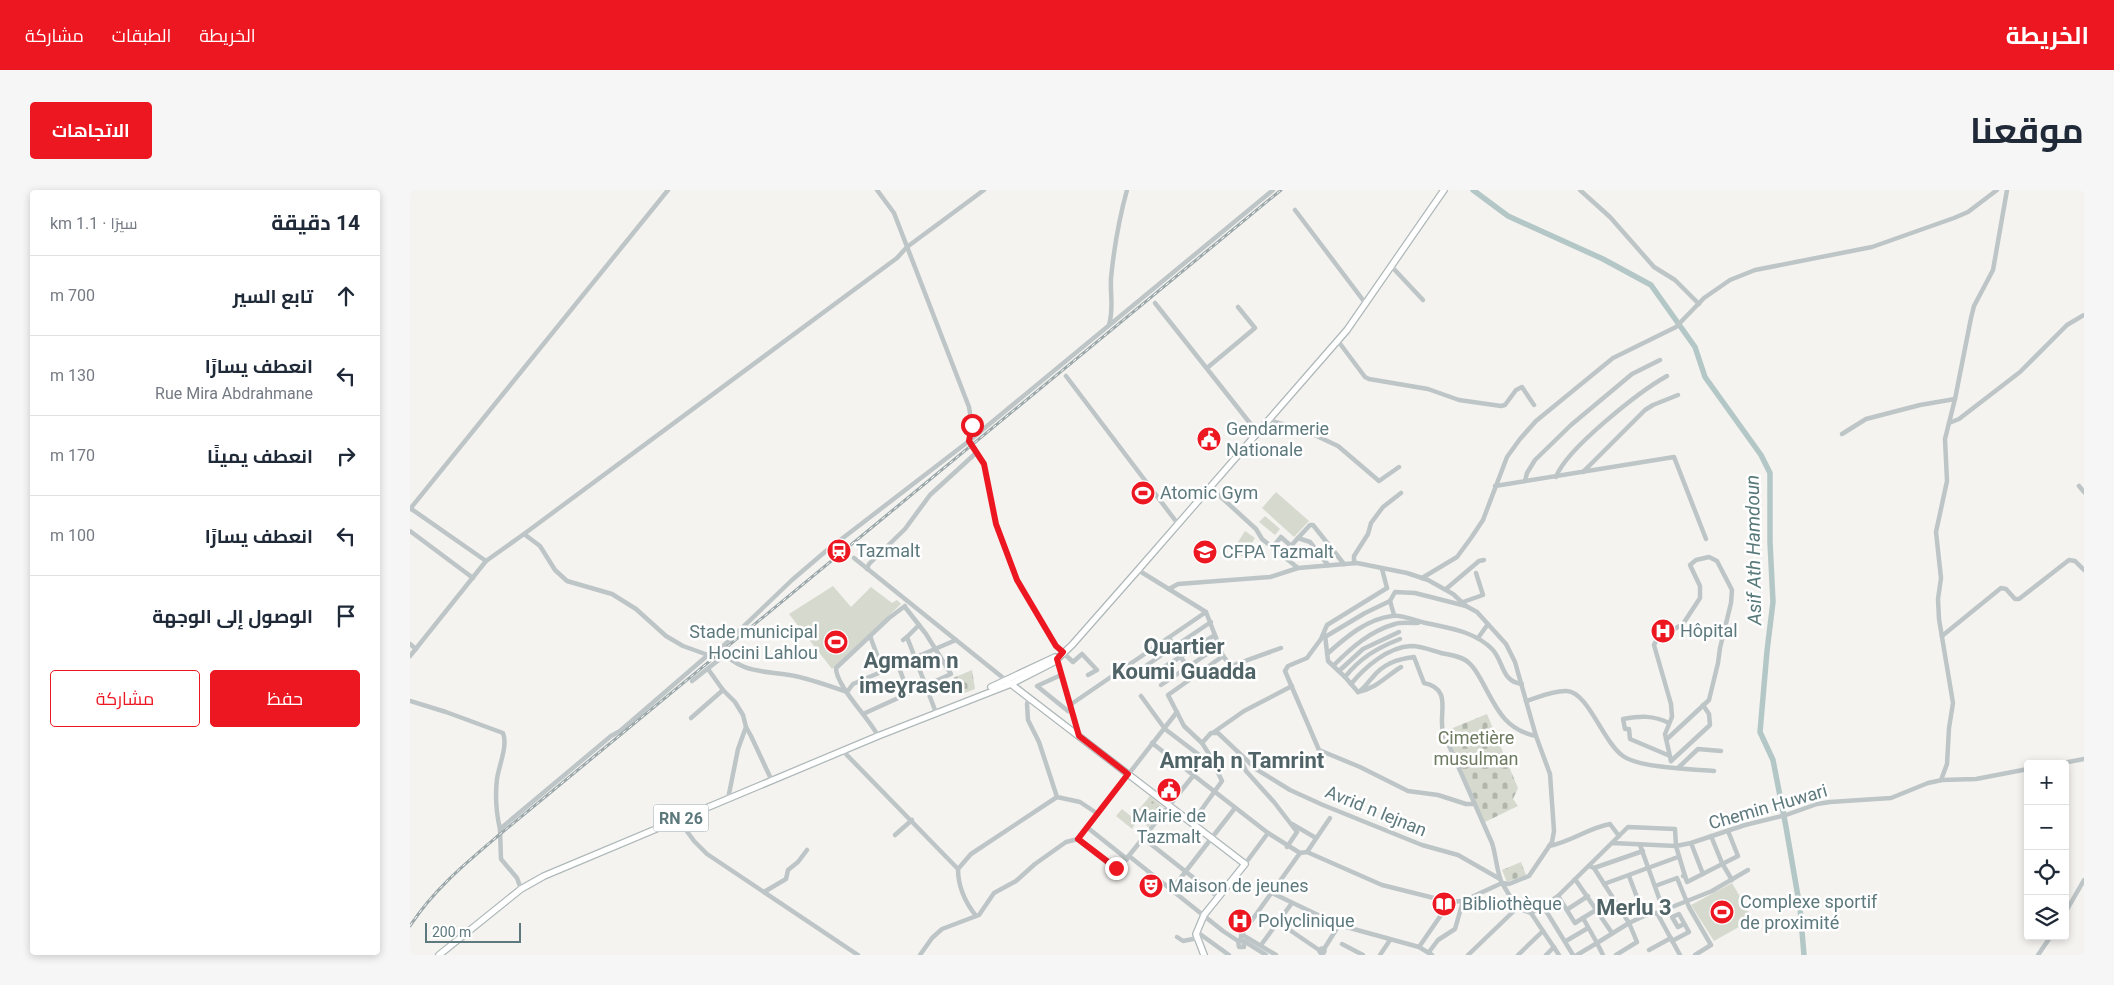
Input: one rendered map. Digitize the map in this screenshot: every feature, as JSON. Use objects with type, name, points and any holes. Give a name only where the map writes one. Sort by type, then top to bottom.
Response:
[{"type":"main road","name":"RN 26","points":[[439,955],[521,889],[544,876],[1009,682],[1057,659],[1138,570],[1338,340],[1366,304],[1444,190]]},
{"type":"main road","name":"RN 26","points":[[915,720],[935,710],[1009,682],[1063,652]]},
{"type":"main road","points":[[1009,682],[1245,864],[1204,916],[1197,936],[1204,955]]},
{"type":"street","points":[[486,561],[410,509],[668,190]]},
{"type":"street","points":[[878,190],[894,213],[969,407],[972,425],[969,441],[984,464],[996,524],[1017,580],[1056,646],[1073,662],[1082,654],[1097,670],[1088,675]]},
{"type":"street","points":[[410,656],[486,561],[898,258],[907,247],[984,190]]},
{"type":"street","points":[[1109,326],[1112,312],[1111,281],[1118,222],[1127,190]]},
{"type":"street","points":[[500,829],[611,736],[620,731],[708,655],[720,650],[826,551],[969,441],[1273,190]]},
{"type":"street","points":[[1580,190],[1610,217],[1649,262],[1672,277],[1699,304]]},
{"type":"street","points":[[1422,578],[1457,557],[1483,520],[1507,457],[1536,421],[1613,358],[1676,327],[1704,298],[1730,280],[1755,270],[1872,247],[1937,225],[1968,212],[1997,190]]},
{"type":"street","points":[[1941,780],[1947,764],[1949,728],[1953,703],[1938,609],[1941,566],[1936,532],[1947,481],[1945,446],[1974,306],[1993,270],[2007,190]]},
{"type":"street","points":[[1295,210],[1366,304]]},
{"type":"street","points":[[1392,267],[1422,300]]},
{"type":"street","points":[[1155,303],[1257,432]]},
{"type":"street","points":[[1207,368],[1255,328],[1238,307]]},
{"type":"street","points":[[1949,423],[1959,419],[2020,372],[2067,325],[2084,315]]},
{"type":"street","points":[[1338,340],[1365,377],[1428,389],[1475,404],[1501,406],[1505,405],[1516,390],[1522,387],[1534,405]]},
{"type":"street","points":[[1525,482],[1527,473],[1535,460],[1571,425],[1632,374],[1660,360]]},
{"type":"street","points":[[1066,376],[1178,524]]},
{"type":"street","points":[[1556,477],[1559,468],[1573,451],[1642,392],[1667,376]]},
{"type":"street","points":[[1582,472],[1645,410],[1678,395]]},
{"type":"street","points":[[1842,434],[1866,419],[1920,405],[1956,399]]},
{"type":"street","points":[[1268,420],[1304,430],[1338,446],[1379,481],[1399,467]]},
{"type":"street","points":[[867,569],[869,564],[905,529],[930,495],[976,453]]},
{"type":"street","points":[[1495,486],[1674,457],[1706,540]]},
{"type":"street","points":[[2079,486],[2084,492]]},
{"type":"street","points":[[1210,487],[1298,568]]},
{"type":"street","points":[[1354,563],[1354,556],[1368,534],[1371,523],[1388,502],[1401,493]]},
{"type":"street","points":[[1291,546],[1310,525],[1313,525],[1344,564]]},
{"type":"street","points":[[410,531],[473,578]]},
{"type":"street","points":[[524,534],[540,546],[555,570],[567,581],[612,594],[636,609],[666,636],[683,646],[708,655]]},
{"type":"street","points":[[1273,547],[1281,538],[1306,558]]},
{"type":"street","points":[[1298,538],[1310,542],[1328,565]]},
{"type":"street","points":[[1314,566],[1320,554]]},
{"type":"street","points":[[1666,740],[1709,700],[1732,596],[1729,583],[1717,561],[1709,557],[1696,560],[1690,565],[1701,592],[1700,598],[1689,616],[1683,624],[1658,639],[1654,645],[1671,704],[1672,717],[1665,734],[1666,740],[1671,758],[1670,767]]},
{"type":"street","points":[[854,558],[906,604],[1009,682]]},
{"type":"street","points":[[1446,589],[1479,561],[1484,560]]},
{"type":"street","points":[[1942,636],[2001,588],[2006,589],[2015,599],[2019,599],[2069,560],[2075,561],[2084,570]]},
{"type":"street","points":[[1168,588],[1178,584],[1270,578],[1298,568],[1354,563],[1422,578],[1446,589],[1466,606]]},
{"type":"street","points":[[1152,743],[1287,847],[1300,853],[1307,852],[1382,885],[1450,902],[1463,901],[1501,881],[1509,884],[1529,876],[1550,846],[1554,832],[1550,774],[1536,736],[1522,684],[1511,653],[1477,612],[1466,606],[1415,593],[1395,592],[1387,588],[1382,569]]},
{"type":"street","points":[[1138,570],[1206,612],[1223,656],[1232,666],[1281,648]]},
{"type":"street","points":[[1463,602],[1483,596],[1476,573]]},
{"type":"street","points":[[1387,588],[1327,625],[1307,658],[1285,668],[1292,686],[1319,750],[1360,767],[1408,791],[1438,795],[1466,804],[1475,804]]},
{"type":"street","points":[[1325,637],[1350,621],[1390,601],[1395,592]]},
{"type":"street","points":[[1390,601],[1394,615]]},
{"type":"street","points":[[863,714],[951,674],[906,604]]},
{"type":"street","points":[[878,736],[847,692],[836,672],[836,668],[906,604]]},
{"type":"street","points":[[1069,708],[1206,612]]},
{"type":"street","points":[[1327,654],[1357,630],[1379,619],[1394,615],[1454,628],[1478,638],[1496,653],[1508,679],[1513,683],[1522,684]]},
{"type":"street","points":[[1147,665],[1211,622]]},
{"type":"street","points":[[1334,665],[1358,643],[1378,632],[1396,624],[1424,623]]},
{"type":"street","points":[[1478,638],[1488,624]]},
{"type":"street","points":[[919,625],[905,639],[915,658],[935,710]]},
{"type":"street","points":[[1324,631],[1328,661],[1334,665],[1358,692]]},
{"type":"street","points":[[1339,671],[1363,648],[1399,632]]},
{"type":"street","points":[[1153,674],[1215,635]]},
{"type":"street","points":[[870,636],[883,671]]},
{"type":"street","points":[[1169,638],[1193,676]]},
{"type":"street","points":[[1345,677],[1355,664],[1371,652],[1400,639]]},
{"type":"street","points":[[847,692],[853,684],[956,640]]},
{"type":"street","points":[[410,644],[416,649]]},
{"type":"street","points":[[1161,685],[1219,646]]},
{"type":"street","points":[[1351,684],[1373,662],[1404,647],[1416,646],[1458,657],[1470,663],[1493,705],[1503,717],[1521,731],[1536,736]]},
{"type":"street","points":[[720,650],[734,664],[743,668],[795,676],[847,692]]},
{"type":"street","points":[[692,681],[725,655]]},
{"type":"street","points":[[1192,823],[1222,781],[1217,768],[1202,743],[1184,726],[1168,695],[1223,656]]},
{"type":"street","points":[[1358,692],[1387,665],[1402,658],[1414,657],[1424,682],[1437,689],[1443,699],[1444,705],[1440,722],[1443,732],[1495,852],[1501,881],[1517,908],[1531,913],[1559,955]]},
{"type":"street","points":[[1057,659],[1069,708],[1079,736]]},
{"type":"street","points":[[898,665],[904,685]]},
{"type":"street","points":[[1358,692],[1375,687],[1400,667]]},
{"type":"street","points":[[708,669],[723,690],[735,702],[743,715],[746,727],[772,780]]},
{"type":"street","points":[[1061,675],[1037,686],[1069,708]]},
{"type":"street","points":[[1202,743],[1211,733],[1244,710],[1292,686]]},
{"type":"street","points":[[691,718],[723,690]]},
{"type":"street","points":[[1526,700],[1562,691],[1574,692],[1586,702],[1602,732],[1621,754],[1629,759],[1670,767],[1714,771]]},
{"type":"street","points":[[1141,696],[1164,728],[1217,768]]},
{"type":"street","points":[[1029,698],[1027,704],[1028,720],[1039,742],[1057,797]]},
{"type":"street","points":[[410,701],[503,733],[504,742],[496,794],[496,810],[500,829],[502,859],[517,878],[521,889]]},
{"type":"street","points":[[1671,758],[1710,725],[1709,714],[1703,705]]},
{"type":"street","points":[[920,955],[932,938],[942,929],[976,916],[994,893],[1016,881],[1035,864],[1066,842],[1078,839],[1177,712]]},
{"type":"street","points":[[1669,723],[1642,715],[1623,719],[1625,729],[1629,729],[1630,739],[1671,758]]},
{"type":"street","points":[[728,799],[738,749],[746,727]]},
{"type":"street","name":"Avrid n lejnan","points":[[1214,732],[1246,760],[1281,784],[1323,805],[1422,845],[1458,855],[1501,881]]},
{"type":"street","points":[[1678,768],[1698,748],[1721,751]]},
{"type":"street","points":[[843,751],[958,869]]},
{"type":"street","points":[[1238,753],[1242,766],[1297,832],[1287,847]]},
{"type":"street","points":[[2069,762],[2084,759]]},
{"type":"street","points":[[1242,766],[1246,760]]},
{"type":"street","name":"Chemin Huwari","points":[[1612,843],[1676,846],[1817,804],[1891,798],[1928,783],[1941,780],[1976,779],[2024,770]]},
{"type":"street","points":[[1078,839],[1116,868],[1119,868],[1193,776]]},
{"type":"street","points":[[976,916],[961,892],[958,881],[958,869],[971,854],[1057,797],[1080,802],[1098,814]]},
{"type":"street","points":[[1172,889],[1235,808]]},
{"type":"street","points":[[1307,852],[1330,818]]},
{"type":"street","points":[[678,819],[706,854],[858,955]]},
{"type":"street","points":[[895,835],[912,820]]},
{"type":"street","points":[[1289,822],[1316,838]]},
{"type":"street","points":[[1550,846],[1564,843],[1595,827],[1610,824],[1619,836]]},
{"type":"street","points":[[1531,913],[1558,896],[1575,878],[1591,867],[1628,827],[1675,829],[1678,857],[1687,882],[1738,856],[1728,831]]},
{"type":"street","points":[[1088,828],[1172,889],[1239,942],[1266,955]]},
{"type":"street","points":[[1245,864],[1268,833]]},
{"type":"street","points":[[1711,836],[1722,863],[1732,880]]},
{"type":"street","points":[[1143,838],[1218,897]]},
{"type":"street","points":[[1691,843],[1703,874]]},
{"type":"street","points":[[1640,845],[1663,909]]},
{"type":"street","points":[[764,892],[786,879],[788,870],[798,862],[807,850]]},
{"type":"street","points":[[1591,867],[1642,851]]},
{"type":"street","points":[[1177,936],[1183,941],[1200,934],[1230,955],[1242,934],[1300,853]]},
{"type":"street","points":[[1604,884],[1678,857]]},
{"type":"street","points":[[1591,867],[1629,923],[1637,942],[1616,955]]},
{"type":"street","points":[[1577,955],[1629,923],[1663,909],[1687,902],[1748,870]]},
{"type":"street","points":[[1629,876],[1644,916]]},
{"type":"street","points":[[1656,886],[1685,876]]},
{"type":"street","points":[[1575,878],[1612,933]]},
{"type":"street","points":[[1677,878],[1687,902],[1711,946],[1695,955]]},
{"type":"street","points":[[2069,906],[2084,880]]},
{"type":"street","points":[[1272,894],[1339,925],[1419,947],[1431,954],[1438,940],[1455,929],[1463,901]]},
{"type":"street","points":[[1558,896],[1568,909],[1580,932]]},
{"type":"street","points":[[1568,909],[1588,896]]},
{"type":"street","points":[[1575,923],[1614,899]]},
{"type":"street","points":[[1419,947],[1450,902]]},
{"type":"street","points":[[1260,945],[1292,903]]},
{"type":"street","points":[[1543,906],[1573,955]]},
{"type":"street","points":[[1468,955],[1517,908]]},
{"type":"street","points":[[1657,913],[1680,955]]},
{"type":"street","points":[[1582,918],[1603,955]]},
{"type":"street","points":[[1278,922],[1322,952],[1339,925]]},
{"type":"street","points":[[1649,950],[1688,932],[1684,924]]},
{"type":"street","points":[[1566,941],[1588,928]]},
{"type":"street","points":[[1518,955],[1543,931]]},
{"type":"street","points":[[1242,934],[1276,955]]},
{"type":"street","points":[[1380,955],[1390,940]]},
{"type":"street","points":[[2038,955],[2048,940]]},
{"type":"street","points":[[1342,944],[1363,955]]},
{"type":"street","points":[[1546,955],[1554,947]]},
{"type":"green space","points":[[1276,492],[1309,521],[1294,537],[1262,508]]},
{"type":"green space","points":[[1265,516],[1280,529],[1275,535],[1259,522]]},
{"type":"green space","points":[[1245,531],[1255,538],[1243,557],[1233,550]]},
{"type":"green space","name":"Stade municipal Hocini Lahlou","points":[[833,586],[851,607],[871,587],[892,603],[897,600],[901,604],[832,669],[789,614]]},
{"type":"green space","points":[[972,670],[975,689],[962,694],[953,678]]},
{"type":"green space","name":"Cimetière musulman","points":[[1487,714],[1518,788],[1513,799],[1518,806],[1485,822],[1443,732]]},
{"type":"green space","points":[[1150,796],[1164,808],[1148,827],[1134,815]]},
{"type":"green space","points":[[1122,809],[1137,821],[1132,829],[1116,816]]},
{"type":"green space","points":[[1521,862],[1526,875],[1507,882],[1502,870]]},
{"type":"green space","name":"Complexe sportif de proximité","points":[[1732,883],[1753,919],[1714,941],[1691,905]]},
{"type":"waterway","name":"Asif Ath Hamdoun","points":[[1473,190],[1508,216],[1603,259],[1651,285],[1695,347],[1705,377],[1761,455],[1770,473],[1770,542],[1773,602],[1760,732],[1773,760],[1800,908],[1804,955]]},
{"type":"railway","points":[[410,926],[440,888],[499,835],[1281,190]]},
{"type":"place","name":"Gendarmerie Nationale","points":[[1209,439]]},
{"type":"place","name":"Atomic Gym","points":[[1143,493]]},
{"type":"place","name":"Tazmalt","points":[[839,551]]},
{"type":"place","name":"CFPA Tazmalt","points":[[1205,552]]},
{"type":"place","name":"Hôpital","points":[[1663,631]]},
{"type":"place","name":"Stade municipal Hocini Lahlou","points":[[836,642]]},
{"type":"place","name":"Mairie de Tazmalt","points":[[1169,790]]},
{"type":"place","name":"Maison de jeunes","points":[[1151,886]]},
{"type":"place","name":"Bibliothèque","points":[[1444,904]]},
{"type":"place","name":"Complexe sportif de proximité","points":[[1722,912]]},
{"type":"place","name":"Polyclinique","points":[[1240,921]]},
{"type":"district","name":"Quartier Koumi Guadda","points":[[1184,658]]},
{"type":"district","name":"Agmam n imeɣrasen","points":[[911,672]]},
{"type":"district","name":"Amṛaḥ n Tamrint","points":[[1242,760]]},
{"type":"district","name":"Merlu 3","points":[[1634,907]]},
{"type":"route","points":[[972,425],[969,441],[984,464],[996,524],[1017,580],[1022,592],[1056,646],[1063,652],[1057,659],[1079,736],[1128,774],[1078,839],[1116,868]]}]
